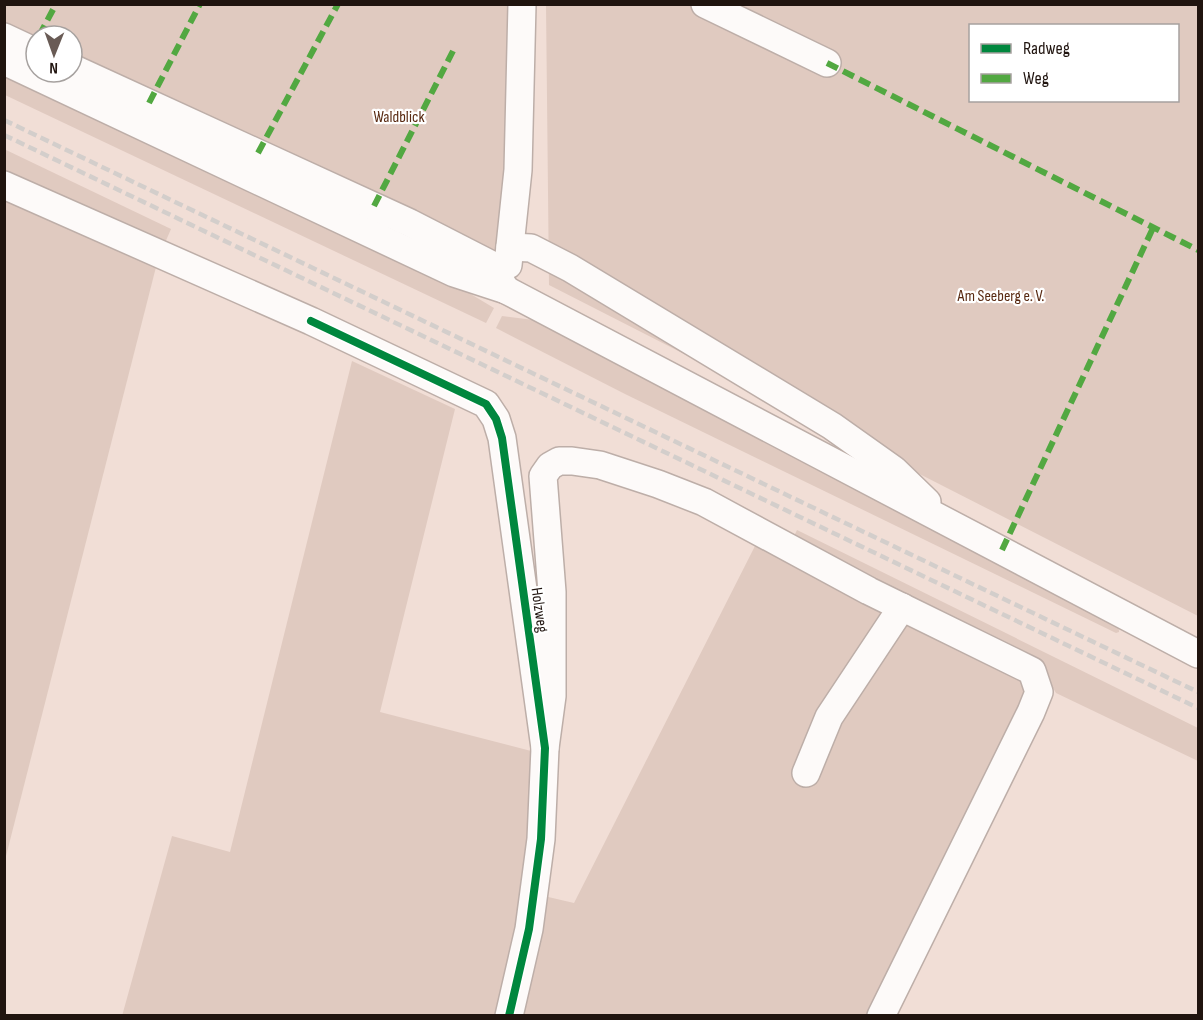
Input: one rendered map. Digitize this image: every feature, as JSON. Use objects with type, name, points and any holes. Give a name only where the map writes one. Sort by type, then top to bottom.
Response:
[{"type":"street","points":[[506,290],[518,170],[522,4]]},
{"type":"street","points":[[705,4],[827,63]]},
{"type":"street","points":[[4,37],[24,46]]},
{"type":"street","points":[[4,61],[454,273],[506,290],[1198,654]]},
{"type":"street","points":[[84,73],[410,222],[490,264],[506,290]]},
{"type":"street","name":"Holzweg","points":[[4,185],[311,321],[486,404],[496,419],[502,438],[545,748],[541,838],[529,929],[509,1016]]},
{"type":"street","points":[[510,247],[531,248],[570,268],[832,426],[894,470],[947,522]]},
{"type":"street","points":[[545,748],[552,696],[552,592],[543,476],[550,466],[559,461],[572,460],[600,465],[704,502],[902,607],[1032,670],[1039,692],[881,1016]]},
{"type":"street","points":[[806,773],[829,717],[902,607]]},
{"type":"green space","name":"Waldblick","points":[[4,5],[511,5],[510,182],[498,250],[469,275],[76,84],[84,84],[84,24],[24,24],[24,59],[5,49]]},
{"type":"green space","name":"Am Seeberg e. V.","points":[[546,5],[1198,5],[1198,616],[549,285]]},
{"type":"green space","points":[[4,71],[24,80],[24,84],[32,84],[449,281],[494,308],[486,323],[5,95]]},
{"type":"green space","points":[[4,149],[171,229],[164,245],[5,174]]},
{"type":"green space","points":[[5,201],[156,267],[5,860]]},
{"type":"green space","points":[[502,316],[542,321],[1118,619],[1119,632],[1116,633],[625,394],[496,328]]},
{"type":"green space","points":[[352,361],[455,409],[380,712],[535,752],[544,896],[574,903],[755,546],[1031,683],[867,1015],[122,1016],[172,836],[230,852]]},
{"type":"green space","points":[[797,530],[1198,728],[1198,761],[1056,693],[1049,681],[791,542]]},
{"type":"railway","points":[[4,120],[1198,692]]},
{"type":"railway","points":[[4,135],[1198,708]]},
{"type":"marked path","points":[[45,24],[56,4]]},
{"type":"marked path","points":[[149,103],[200,4]]},
{"type":"marked path","points":[[258,153],[338,4]]},
{"type":"marked path","points":[[374,206],[453,51]]},
{"type":"marked path","points":[[827,63],[1198,250]]},
{"type":"marked path","points":[[1002,550],[1153,228]]},
{"type":"cycle path","points":[[311,321],[486,404],[496,419],[502,438],[545,748],[541,839],[529,929],[509,1016]]}]
